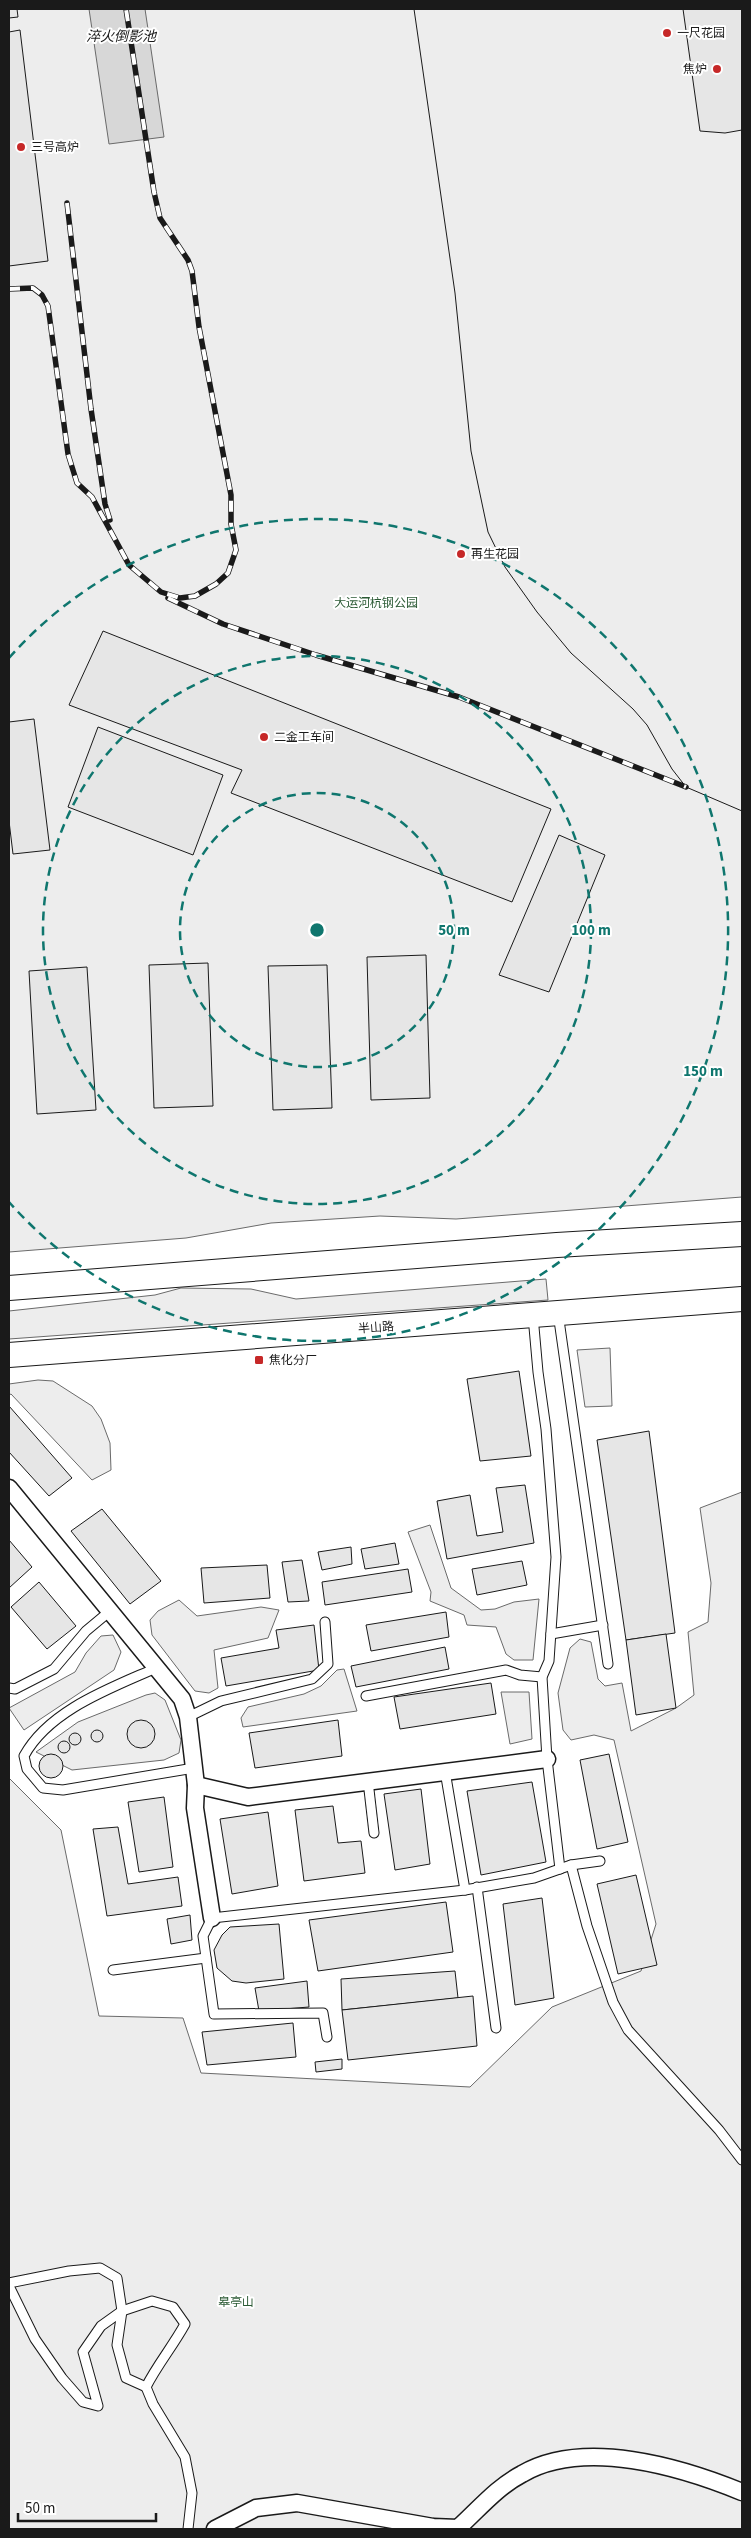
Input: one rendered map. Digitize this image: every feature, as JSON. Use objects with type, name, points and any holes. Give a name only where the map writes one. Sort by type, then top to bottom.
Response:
[{"type":"main road","points":[[9,1288],[557,1245],[742,1234]]},
{"type":"main road","name":"半山路","points":[[9,1355],[742,1299]]},
{"type":"street","points":[[9,1488],[182,1699],[188,1717],[196,1785],[195,1808],[212,1918]]},
{"type":"street","points":[[196,1785],[248,1797],[547,1759]]},
{"type":"street","points":[[215,2529],[256,2508],[297,2503],[434,2527],[458,2528],[496,2491],[523,2473],[553,2462],[584,2457],[634,2460],[720,2483],[742,2492]]},
{"type":"lane","points":[[558,1313],[608,1664]]},
{"type":"lane","points":[[533,1314],[538,1372],[546,1429],[556,1557],[549,1661],[542,1677],[547,1759],[560,1869]]},
{"type":"lane","points":[[9,1688],[15,1689],[54,1669],[86,1631],[110,1611]]},
{"type":"lane","points":[[188,1717],[221,1701],[312,1679],[328,1664],[325,1622]]},
{"type":"lane","points":[[551,1634],[603,1625]]},
{"type":"lane","points":[[156,1668],[81,1702],[32,1740],[24,1756],[27,1769],[43,1788],[63,1790],[194,1768]]},
{"type":"lane","points":[[366,1696],[506,1670],[520,1675],[542,1677]]},
{"type":"lane","points":[[445,1771],[465,1890]]},
{"type":"lane","points":[[368,1781],[374,1833]]},
{"type":"lane","points":[[327,2037],[324,2013],[214,2014],[203,1936],[212,1918],[465,1890],[534,1878],[571,1865],[600,1861]]},
{"type":"lane","points":[[571,1865],[587,1926],[610,1992],[628,2030],[719,2130],[742,2160]]},
{"type":"lane","points":[[477,1887],[496,2028]]},
{"type":"lane","points":[[113,1970],[206,1958]]},
{"type":"lane","points":[[146,2388],[154,2370],[175,2342],[185,2324],[173,2307],[152,2301],[122,2311],[101,2326],[83,2352],[98,2406],[82,2402],[62,2378],[35,2339],[9,2284],[69,2271],[100,2268],[117,2278],[122,2311],[117,2346],[126,2378],[146,2388],[153,2404],[185,2457],[192,2493],[188,2529]]},
{"type":"shaded area","name":"大运河杭钢公园","points":[[9,9],[742,9],[742,1197],[456,1219],[380,1216],[271,1223],[186,1238],[9,1252]]},
{"type":"shaded area","points":[[546,1279],[548,1300],[9,1339],[9,1311],[155,1295],[181,1288],[251,1289],[296,1299]]},
{"type":"shaded area","points":[[610,1348],[612,1406],[585,1407],[577,1350]]},
{"type":"shaded area","points":[[38,1380],[53,1381],[92,1406],[101,1419],[110,1443],[111,1470],[92,1480],[11,1394],[9,1395],[9,1384]]},
{"type":"shaded area","name":"皋亭山","points":[[742,1492],[742,2529],[9,2529],[9,1778],[61,1830],[99,2016],[183,2018],[201,2073],[470,2087],[552,2007],[641,1971],[656,1924],[614,1740],[594,1735],[571,1740],[563,1730],[558,1693],[570,1648],[580,1639],[591,1642],[598,1679],[605,1686],[622,1683],[631,1731],[676,1708],[694,1695],[688,1632],[708,1622],[711,1583],[700,1508]]},
{"type":"shaded area","points":[[430,1525],[451,1588],[481,1610],[495,1609],[514,1602],[539,1599],[533,1660],[514,1660],[506,1654],[496,1627],[467,1625],[464,1615],[430,1601],[431,1592],[408,1532]]},
{"type":"shaded area","points":[[179,1600],[197,1616],[261,1607],[279,1610],[268,1638],[214,1650],[218,1688],[209,1693],[195,1691],[152,1635],[150,1620],[158,1611]]},
{"type":"shaded area","points":[[113,1635],[121,1652],[114,1670],[24,1730],[9,1708],[75,1672],[86,1653],[101,1636]]},
{"type":"shaded area","points":[[344,1669],[357,1711],[243,1727],[241,1718],[248,1707],[304,1694],[321,1686],[337,1670]]},
{"type":"shaded area","points":[[501,1692],[529,1692],[532,1739],[510,1744]]},
{"type":"shaded area","points":[[155,1693],[165,1700],[181,1740],[179,1753],[164,1760],[72,1770],[36,1752],[78,1722]]},
{"type":"water","name":"淬火倒影池","points":[[89,9],[145,9],[164,137],[109,144]]},
{"type":"building","points":[[9,9],[17,9],[18,17],[9,18]]},
{"type":"building","name":"焦炉","points":[[683,9],[742,9],[742,130],[725,133],[700,131]]},
{"type":"building","name":"三号高炉","points":[[20,30],[48,261],[9,266],[9,32]]},
{"type":"building","name":"二金工车间","points":[[103,631],[551,809],[512,902],[231,793],[242,770],[69,705]]},
{"type":"building","points":[[34,719],[50,850],[13,854],[9,821],[9,722]]},
{"type":"building","points":[[98,727],[223,775],[193,855],[68,807]]},
{"type":"building","points":[[559,835],[605,855],[549,992],[499,975]]},
{"type":"building","points":[[426,955],[430,1098],[371,1100],[367,957]]},
{"type":"building","points":[[208,963],[213,1106],[154,1108],[149,965]]},
{"type":"building","points":[[327,965],[332,1108],[273,1110],[268,966]]},
{"type":"building","points":[[87,967],[96,1110],[37,1114],[29,971]]},
{"type":"building","points":[[519,1371],[531,1456],[480,1461],[467,1379]]},
{"type":"building","points":[[9,1406],[72,1478],[49,1496],[9,1452]]},
{"type":"building","points":[[649,1431],[675,1633],[626,1640],[597,1440]]},
{"type":"building","points":[[525,1485],[534,1543],[447,1559],[437,1501],[470,1495],[477,1536],[503,1532],[496,1488]]},
{"type":"building","points":[[102,1509],[161,1581],[130,1604],[71,1531]]},
{"type":"building","points":[[9,1540],[32,1567],[9,1588]]},
{"type":"building","points":[[395,1543],[399,1564],[365,1569],[361,1549]]},
{"type":"building","points":[[351,1547],[352,1564],[322,1570],[318,1552]]},
{"type":"building","points":[[302,1560],[309,1601],[288,1602],[282,1562]]},
{"type":"building","points":[[522,1561],[527,1585],[477,1595],[472,1569]]},
{"type":"building","points":[[267,1565],[270,1598],[204,1603],[201,1568]]},
{"type":"building","points":[[408,1569],[412,1592],[325,1605],[322,1582]]},
{"type":"building","points":[[39,1582],[76,1626],[47,1649],[11,1607]]},
{"type":"building","points":[[446,1612],[449,1637],[371,1651],[366,1625]]},
{"type":"building","points":[[314,1625],[319,1670],[226,1686],[221,1658],[279,1648],[276,1630]]},
{"type":"building","points":[[666,1634],[676,1708],[636,1715],[626,1640]]},
{"type":"building","points":[[445,1647],[449,1669],[356,1687],[351,1666]]},
{"type":"building","points":[[491,1683],[496,1714],[400,1729],[394,1697]]},
{"type":"building","points":[[141,1720],[151,1724],[155,1734],[151,1744],[141,1748],[131,1744],[127,1734],[131,1724]]},
{"type":"building","points":[[338,1720],[342,1756],[255,1768],[249,1733]]},
{"type":"building","points":[[95,1730],[99,1730],[103,1736],[99,1742],[95,1742],[91,1738],[91,1734]]},
{"type":"building","points":[[73,1733],[77,1733],[81,1739],[77,1745],[73,1745],[69,1741],[69,1737]]},
{"type":"building","points":[[62,1741],[66,1741],[70,1747],[66,1753],[62,1753],[58,1749],[58,1745]]},
{"type":"building","points":[[51,1754],[59,1758],[63,1766],[59,1774],[51,1778],[43,1774],[39,1766],[43,1758]]},
{"type":"building","points":[[609,1754],[628,1842],[597,1849],[580,1760]]},
{"type":"building","points":[[532,1782],[546,1862],[481,1875],[467,1791]]},
{"type":"building","points":[[421,1789],[430,1864],[395,1870],[384,1794]]},
{"type":"building","points":[[164,1797],[173,1867],[139,1872],[128,1802]]},
{"type":"building","points":[[333,1806],[338,1843],[361,1841],[365,1873],[304,1881],[295,1810]]},
{"type":"building","points":[[268,1812],[278,1886],[232,1894],[220,1819]]},
{"type":"building","points":[[118,1827],[128,1884],[178,1877],[182,1906],[107,1916],[93,1829]]},
{"type":"building","points":[[636,1875],[657,1965],[618,1974],[597,1884]]},
{"type":"building","points":[[542,1898],[554,1998],[515,2005],[503,1904]]},
{"type":"building","points":[[446,1902],[453,1952],[318,1971],[309,1920]]},
{"type":"building","points":[[190,1915],[192,1940],[171,1944],[167,1919]]},
{"type":"building","points":[[279,1924],[284,1979],[246,1983],[232,1981],[217,1968],[214,1950],[222,1935],[230,1927]]},
{"type":"building","points":[[455,1971],[458,1998],[342,2010],[341,1979]]},
{"type":"building","points":[[307,1981],[309,2007],[259,2011],[255,1988]]},
{"type":"building","points":[[473,1996],[477,2046],[348,2060],[342,2010]]},
{"type":"building","points":[[293,2023],[296,2057],[207,2065],[202,2032]]},
{"type":"building","points":[[342,2059],[342,2069],[316,2072],[315,2062]]},
{"type":"tram line","points":[[414,9],[455,293],[471,451],[488,532],[505,567],[537,612],[571,653],[633,709],[647,725],[672,769],[686,787],[742,811]]},
{"type":"railway","points":[[9,289],[33,288],[42,295],[48,306],[68,454],[77,483],[92,497],[129,565],[161,592],[180,598],[195,596],[216,584],[228,573],[236,550],[231,524],[231,495],[199,327],[192,271],[188,260],[160,218],[154,192],[126,9]]},
{"type":"railway","points":[[67,203],[91,409],[105,504],[110,520]]},
{"type":"railway","points":[[168,598],[223,624],[316,655],[459,697],[686,787]]},
{"type":"place","name":"一尺花园","points":[[667,33]]},
{"type":"place","name":"焦炉","points":[[717,69]]},
{"type":"place","name":"三号高炉","points":[[21,147]]},
{"type":"place","name":"再生花园","points":[[461,554]]},
{"type":"place","name":"二金工车间","points":[[264,737]]},
{"type":"place","name":"焦化分厂","points":[[259,1360]]}]
